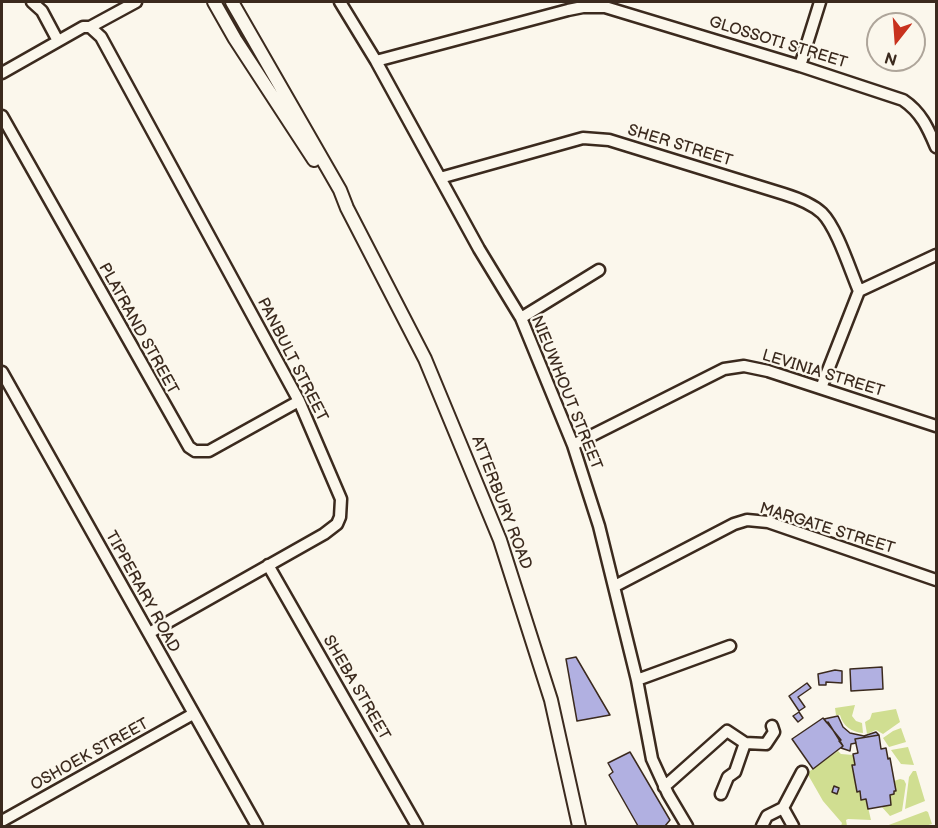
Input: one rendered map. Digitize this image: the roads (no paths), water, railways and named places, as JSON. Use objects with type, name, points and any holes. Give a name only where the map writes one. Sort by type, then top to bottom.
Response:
[{"type":"main road","name":"ATTERBURY ROAD","points":[[214,2],[235,39],[334,192],[347,208]]},
{"type":"main road","name":"ATTERBURY ROAD","points":[[232,2],[340,190],[347,208],[425,359],[500,540],[551,700],[579,826]]},
{"type":"street","points":[[32,2],[42,11],[58,41]]},
{"type":"street","points":[[3,69],[136,2]]},
{"type":"street","name":"NIEUWHOUT STREET","points":[[340,2],[376,61],[479,249],[521,318],[573,445],[599,526],[637,680],[652,759],[664,787],[687,826]]},
{"type":"street","points":[[800,66],[820,2]]},
{"type":"street","name":"GLOSSOTI STREET","points":[[376,61],[568,10],[595,6],[614,9],[903,100],[921,117],[936,147]]},
{"type":"street","name":"PANBULT STREET","points":[[90,27],[101,38],[299,401],[341,499],[342,510],[337,524],[324,534],[148,633]]},
{"type":"street","name":"PLATRAND STREET","points":[[2,116],[189,447],[195,451],[209,451],[299,401]]},
{"type":"street","name":"SHER STREET","points":[[440,178],[583,138],[609,140],[810,204],[827,219],[859,291]]},
{"type":"street","points":[[821,388],[859,291],[936,255]]},
{"type":"street","points":[[521,318],[599,270]]},
{"type":"street","name":"LEVINIA STREET","points":[[573,445],[724,369],[744,366],[821,388],[936,426]]},
{"type":"street","name":"TIPPERARY ROAD","points":[[2,372],[5,387],[257,826]]},
{"type":"street","name":"MARGATE STREET","points":[[615,586],[728,527],[747,520],[768,522],[936,580]]},
{"type":"street","name":"SHEBA STREET","points":[[268,564],[417,826]]},
{"type":"street","points":[[637,680],[730,646]]},
{"type":"street","name":"OSHOEK STREET","points":[[2,821],[193,714]]},
{"type":"street","points":[[664,787],[727,731],[745,743],[766,744],[774,732],[772,726]]},
{"type":"street","points":[[721,794],[728,777],[735,772],[745,743]]},
{"type":"street","points":[[762,826],[767,816],[783,808],[802,772]]},
{"type":"street","points":[[783,808],[793,826]]}]
